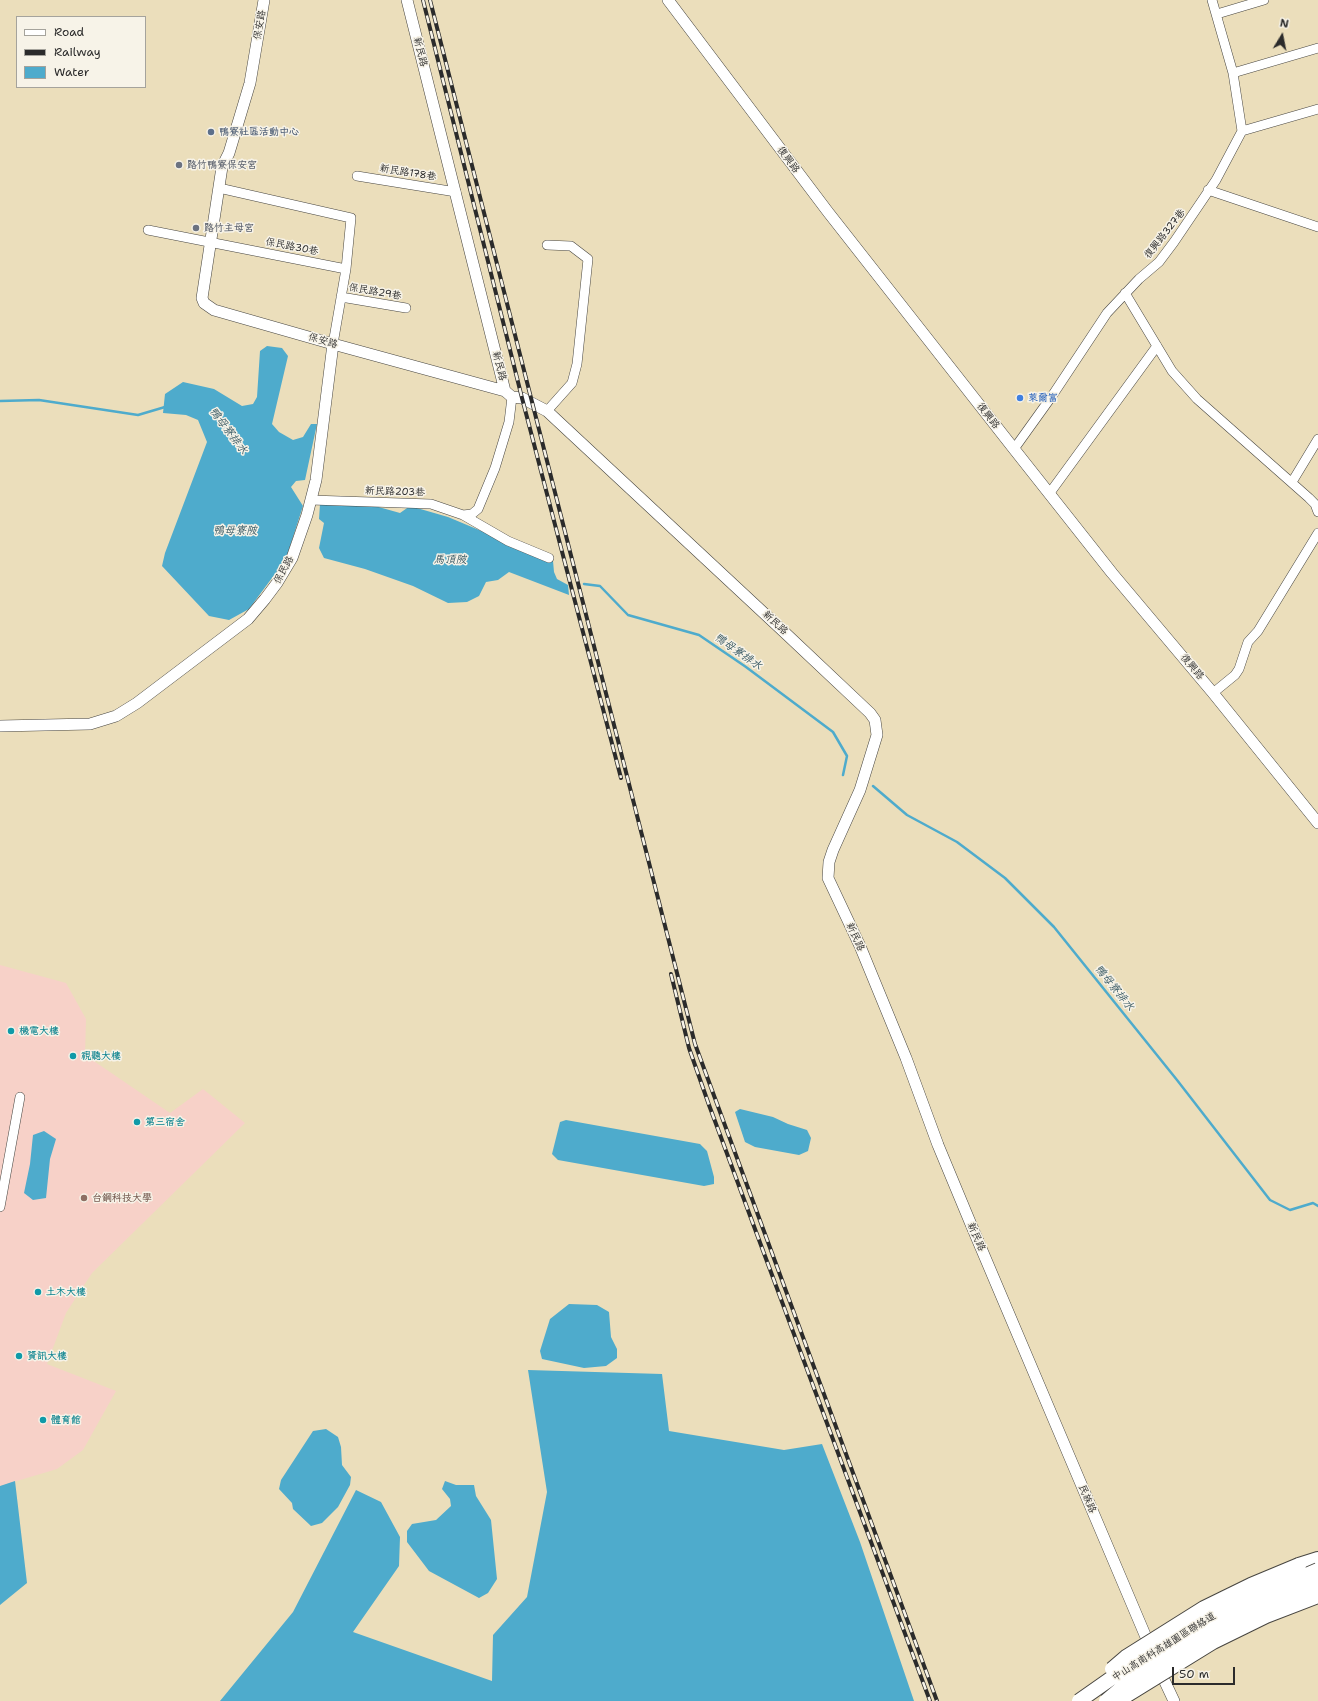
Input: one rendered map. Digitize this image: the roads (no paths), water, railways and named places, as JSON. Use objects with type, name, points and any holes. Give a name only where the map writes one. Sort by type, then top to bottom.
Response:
[{"type":"highway","points":[[1076,1701],[1126,1657],[1204,1608],[1251,1585],[1299,1565],[1318,1559]]},
{"type":"highway","name":"中山高南科高雄園區聯絡道","points":[[1079,1701],[1136,1661],[1211,1616],[1318,1570]]},
{"type":"highway","name":"中山高南科高雄園區聯絡道","points":[[1106,1701],[1138,1674],[1215,1627],[1318,1582]]},
{"type":"highway","points":[[1117,1701],[1213,1642],[1266,1616],[1318,1596]]},
{"type":"street","name":"保安路","points":[[264,0],[250,83],[229,152],[222,167],[202,298],[208,307],[509,394]]},
{"type":"street","name":"新民路","points":[[407,0],[509,394],[522,398],[547,411],[799,645],[870,713],[875,720],[877,735],[860,790],[833,850],[829,862],[828,878],[860,946],[906,1058],[938,1145],[1003,1297]]},
{"type":"street","name":"復興路","points":[[668,0],[828,212],[1014,450],[1112,573],[1214,693],[1318,823]]},
{"type":"street","points":[[1212,0],[1233,73],[1242,131],[1318,109]]},
{"type":"street","points":[[1216,14],[1264,0]]},
{"type":"street","points":[[1233,73],[1318,48]]},
{"type":"street","name":"復興路327巷","points":[[1014,450],[1107,313],[1125,293],[1159,262],[1182,231],[1229,158],[1242,131]]},
{"type":"street","name":"新民路178巷","points":[[357,176],[456,192]]},
{"type":"street","name":"保民路","points":[[0,726],[90,724],[116,716],[137,704],[248,619],[277,583],[292,558],[316,480],[333,344],[346,269],[351,218],[219,188]]},
{"type":"street","points":[[1208,190],[1318,227]]},
{"type":"street","points":[[148,230],[211,241]]},
{"type":"street","name":"保民路30巷","points":[[211,241],[346,269]]},
{"type":"street","points":[[547,245],[571,246],[588,259],[577,364],[572,383],[547,411]]},
{"type":"street","points":[[1125,293],[1172,371],[1197,399],[1315,504],[1318,512]]},
{"type":"street","name":"保民路29巷","points":[[341,297],[406,308]]},
{"type":"street","points":[[1049,494],[1157,346]]},
{"type":"street","points":[[463,515],[472,514],[478,509],[495,468],[510,422],[509,394]]},
{"type":"street","points":[[1292,482],[1318,439]]},
{"type":"street","name":"新民路203巷","points":[[311,500],[431,504],[463,515],[508,541],[550,558]]},
{"type":"street","points":[[1214,693],[1240,669],[1248,642],[1258,631],[1318,533]]},
{"type":"street","points":[[0,1207],[20,1097]]},
{"type":"street","name":"民族路","points":[[1003,1297],[1037,1384],[1174,1701]]},
{"type":"water","name":"鴨母寮陂","points":[[267,346],[282,348],[288,356],[272,424],[279,432],[293,440],[303,437],[311,424],[317,424],[305,480],[296,481],[291,487],[303,506],[286,559],[249,609],[229,620],[209,616],[162,566],[165,553],[207,442],[198,420],[186,415],[163,413],[165,394],[183,382],[214,389],[242,406],[253,404],[257,397],[260,351]]},
{"type":"water","name":"馬頂陂","points":[[320,504],[375,506],[400,513],[410,506],[448,517],[553,561],[554,572],[557,579],[568,585],[569,595],[509,572],[498,580],[486,582],[479,596],[467,602],[448,603],[413,586],[365,569],[324,558],[319,548],[324,523],[319,519]]},
{"type":"water","points":[[740,1109],[773,1117],[807,1130],[811,1138],[808,1151],[799,1155],[755,1147],[745,1142],[735,1112]]},
{"type":"water","points":[[566,1120],[700,1144],[707,1151],[714,1177],[714,1184],[704,1186],[558,1160],[552,1154],[560,1122]]},
{"type":"water","points":[[44,1131],[56,1139],[50,1159],[46,1198],[33,1200],[24,1193],[30,1164],[33,1135]]},
{"type":"water","points":[[569,1304],[597,1305],[609,1312],[611,1337],[617,1349],[617,1358],[606,1366],[584,1368],[542,1359],[540,1351],[550,1319]]},
{"type":"water","points":[[528,1370],[662,1374],[669,1431],[784,1450],[822,1444],[860,1542],[914,1701],[220,1701],[293,1612],[356,1490],[381,1502],[400,1537],[399,1566],[353,1632],[492,1681],[493,1635],[527,1597],[547,1492]]},
{"type":"water","points":[[326,1429],[338,1437],[341,1447],[342,1465],[351,1477],[350,1485],[338,1507],[322,1523],[311,1526],[293,1509],[292,1503],[279,1489],[281,1480],[313,1431]]},
{"type":"water","points":[[15,1481],[27,1583],[0,1605],[0,1486]]},
{"type":"water","points":[[445,1481],[456,1485],[474,1485],[476,1496],[491,1520],[497,1579],[488,1593],[479,1598],[429,1571],[407,1542],[407,1531],[412,1524],[436,1520],[451,1506],[450,1499],[442,1489]]},
{"type":"waterway","name":"鴨母寮排水","points":[[0,401],[39,400],[138,415],[165,407]]},
{"type":"waterway","name":"鴨母寮排水","points":[[584,584],[600,586],[628,615],[699,635],[746,667],[833,732],[847,756],[843,775]]},
{"type":"waterway","name":"鴨母寮排水","points":[[873,786],[907,815],[957,842],[1005,878],[1054,927],[1177,1080],[1270,1200],[1290,1210],[1313,1203],[1318,1206]]},
{"type":"railway","points":[[423,0],[522,398],[621,778]]},
{"type":"railway","points":[[430,0],[695,1044],[937,1701]]},
{"type":"railway","points":[[671,974],[689,1048],[709,1105],[930,1701]]},
{"type":"place","name":"鴨寮社區活動中心","points":[[211,132]]},
{"type":"place","name":"路竹鴨寮保安宮","points":[[179,165]]},
{"type":"place","name":"路竹主母宮","points":[[196,228]]},
{"type":"place","name":"萊爾富","points":[[1020,398]]},
{"type":"place","name":"機電大樓","points":[[11,1031]]},
{"type":"place","name":"視聽大樓","points":[[73,1056]]},
{"type":"place","name":"第三宿舍","points":[[137,1122]]},
{"type":"place","name":"台鋼科技大學","points":[[84,1198]]},
{"type":"place","name":"土木大樓","points":[[38,1292]]},
{"type":"place","name":"資訊大樓","points":[[19,1356]]},
{"type":"place","name":"體育館","points":[[43,1420]]}]
